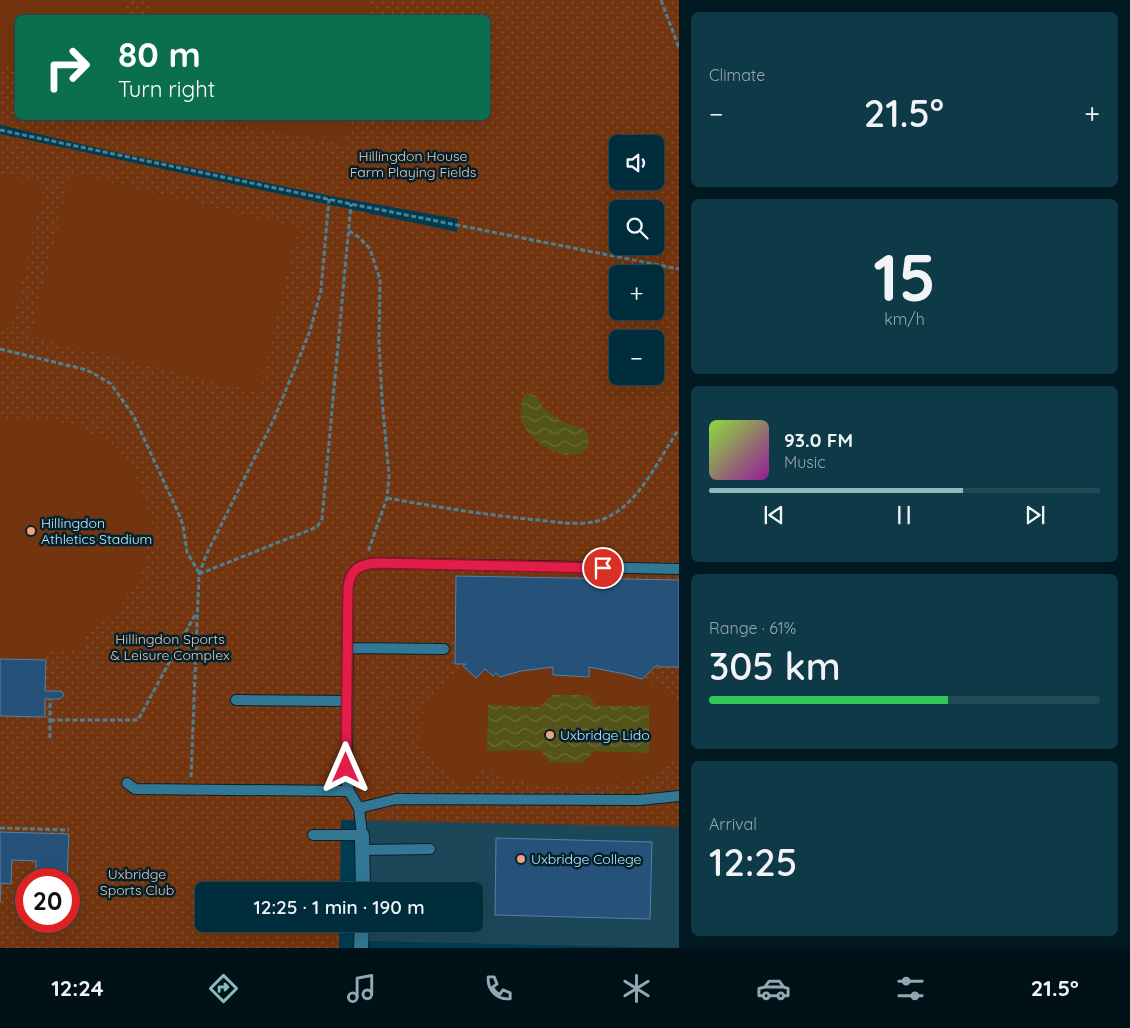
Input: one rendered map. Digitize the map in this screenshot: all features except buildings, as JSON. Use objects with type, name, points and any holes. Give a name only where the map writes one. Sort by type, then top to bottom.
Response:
[{"type":"street","points":[[362,835],[364,850],[363,882]]},
{"type":"street","points":[[361,948],[362,932]]},
{"type":"lane","points":[[313,835],[362,835],[359,808],[349,791],[347,782],[348,583],[354,570],[365,564],[377,563],[679,569]]},
{"type":"lane","points":[[347,648],[444,649]]},
{"type":"lane","points":[[236,700],[346,701]]},
{"type":"lane","points":[[127,783],[135,789],[349,791]]},
{"type":"lane","points":[[359,808],[396,799],[640,800],[679,796]]},
{"type":"lane","points":[[364,850],[430,849]]},
{"type":"path","points":[[661,0],[679,48]]},
{"type":"path","points":[[0,130],[351,204],[679,269]]},
{"type":"path","points":[[191,790],[199,574],[207,553],[274,419],[310,331],[321,290],[329,199]]},
{"type":"path","points":[[199,574],[317,527],[320,524],[322,519],[351,204]]},
{"type":"path","points":[[349,231],[360,238],[370,249],[380,279],[379,343],[389,474],[387,498],[365,564]]},
{"type":"path","points":[[0,349],[83,369],[102,377],[115,388],[133,415],[174,503],[183,525],[187,552],[199,574]]},
{"type":"path","points":[[387,498],[514,518],[583,523],[596,521],[608,517],[630,499],[653,472],[679,429]]},
{"type":"path","points":[[50,720],[138,720],[198,611]]},
{"type":"path","points":[[50,699],[50,738]]},
{"type":"path","points":[[0,828],[69,830]]},
{"type":"shaded area","name":"Uxbridge College","points":[[364,820],[679,827],[679,948],[364,941],[364,932],[483,932],[483,882],[364,882]]},
{"type":"green space","points":[[0,0],[679,0],[679,827],[341,820],[340,882],[195,882],[195,932],[339,932],[339,948],[0,948],[0,134],[457,232],[458,219],[331,196],[111,151],[0,125]]},
{"type":"green space","points":[[0,0],[126,0],[122,15],[15,15],[15,67],[0,64]]},
{"type":"green space","points":[[150,0],[356,0],[371,3],[369,15],[147,15]]},
{"type":"green space","points":[[215,120],[350,120],[345,144]]},
{"type":"green space","points":[[0,173],[44,184],[11,328],[0,326]]},
{"type":"green space","points":[[71,173],[298,228],[258,392],[31,336]]},
{"type":"green space","points":[[0,419],[51,421],[84,429],[96,435],[117,452],[134,474],[143,495],[150,523],[153,523],[153,537],[149,537],[143,567],[137,581],[122,604],[100,624],[86,632],[85,649],[44,650],[43,663],[0,663]]},
{"type":"green space","name":"Uxbridge Lido","points":[[463,666],[476,678],[485,669],[496,673],[500,677],[521,671],[553,667],[554,675],[588,677],[589,667],[649,681],[660,686],[679,701],[679,756],[662,768],[643,777],[622,783],[600,786],[555,787],[533,784],[509,779],[481,767],[462,785],[422,744],[423,706]]},
{"type":"water","points":[[527,393],[536,396],[542,405],[556,417],[585,430],[589,442],[586,449],[581,453],[565,455],[547,448],[531,436],[525,428],[521,416],[522,398]]},
{"type":"water","points":[[552,695],[588,695],[596,706],[649,706],[649,753],[594,751],[583,763],[550,762],[540,750],[487,751],[488,705],[540,707]]},
{"type":"place","name":"Hillingdon Athletics Stadium","points":[[31,531]]},
{"type":"place","name":"Uxbridge Lido","points":[[550,735]]},
{"type":"place","name":"Uxbridge College","points":[[521,859]]},
{"type":"route","points":[[346,768],[348,588],[351,574],[354,570],[365,564],[377,563],[603,568]]},
{"type":"park label","name":"Hillingdon House Farm Playing Fields","points":[[413,164]]},
{"type":"park label","name":"Hillingdon Sports & Leisure Complex","points":[[170,648]]},
{"type":"park label","name":"Uxbridge Sports Club","points":[[137,882]]}]
